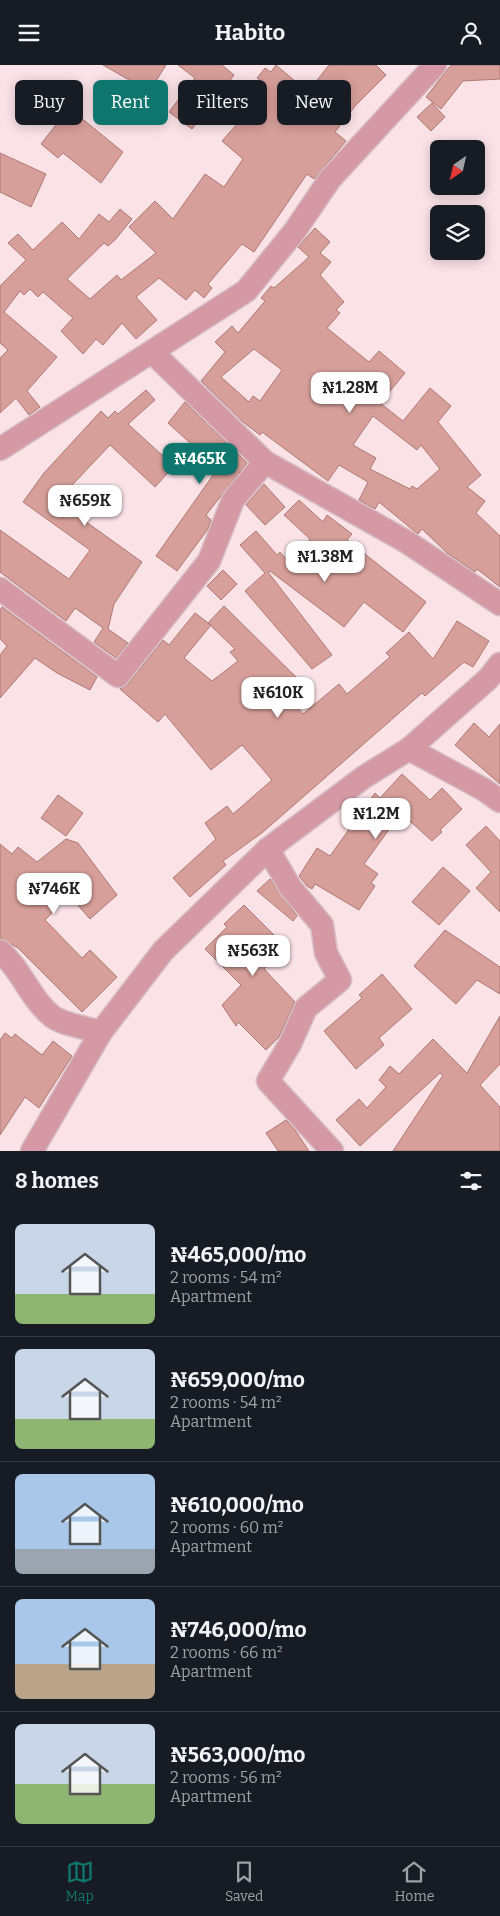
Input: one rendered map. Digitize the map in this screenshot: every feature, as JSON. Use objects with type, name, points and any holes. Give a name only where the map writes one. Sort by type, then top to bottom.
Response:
[{"type":"street","points":[[0,449],[153,353],[246,291],[294,232],[330,179],[435,65]]},
{"type":"street","points":[[153,353],[265,462],[407,542],[500,603]]},
{"type":"street","points":[[0,589],[118,676],[209,561],[233,499],[265,462]]},
{"type":"street","points":[[32,1151],[101,1032],[163,951],[268,849],[364,777],[409,749],[488,679],[500,664]]},
{"type":"street","points":[[409,749],[483,789],[500,801]]},
{"type":"street","points":[[268,849],[290,887],[322,925],[326,953],[340,980],[306,1009],[290,1044],[268,1081],[332,1151]]},
{"type":"street","points":[[0,951],[25,980],[35,999],[54,1018],[101,1032]]},
{"type":"building","points":[[103,65],[166,65],[157,80],[129,80]]},
{"type":"building","points":[[178,65],[222,65],[234,75],[230,80],[193,80],[195,78]]},
{"type":"building","points":[[276,65],[294,80],[277,80],[277,125],[340,125],[335,132],[346,141],[314,179],[307,174],[254,252],[242,244],[208,284],[212,288],[204,298],[195,290],[186,300],[159,278],[136,297],[157,320],[136,339],[122,323],[103,345],[96,339],[83,354],[61,331],[73,318],[43,292],[38,297],[30,289],[24,295],[20,291],[4,312],[57,357],[27,391],[40,407],[29,415],[16,398],[0,413],[0,358],[8,350],[0,343],[0,286],[26,260],[8,243],[18,234],[33,250],[62,222],[79,239],[99,214],[109,222],[120,209],[132,219],[115,240],[108,246],[104,243],[67,279],[90,299],[117,275],[121,280],[156,253],[129,227],[155,201],[173,219],[205,174],[224,187],[243,159],[222,141],[236,125],[267,125],[267,90],[269,88],[267,86],[267,80],[257,78],[265,68],[271,72]]},
{"type":"building","points":[[329,65],[376,65],[386,75],[351,111],[351,80],[317,80]]},
{"type":"building","points":[[451,65],[500,65],[500,79],[463,81],[441,109],[426,97]]},
{"type":"building","points":[[178,100],[178,119],[169,112]]},
{"type":"building","points":[[432,103],[445,117],[431,131],[417,117]]},
{"type":"building","points":[[83,119],[123,152],[101,183],[63,153],[58,158],[41,144],[56,125],[83,125]]},
{"type":"building","points":[[187,125],[195,125],[192,129]]},
{"type":"building","points":[[0,153],[46,174],[31,207],[0,192]]},
{"type":"building","points":[[315,228],[330,242],[320,253],[331,262],[320,275],[344,302],[336,310],[340,313],[327,328],[369,362],[379,351],[405,373],[380,403],[403,421],[430,388],[451,406],[438,422],[481,475],[467,487],[485,501],[476,513],[500,536],[500,587],[477,569],[475,572],[447,553],[422,529],[418,534],[379,502],[375,509],[359,500],[368,482],[339,465],[328,481],[262,432],[260,435],[243,422],[201,381],[225,352],[215,342],[232,326],[238,333],[265,301],[261,298],[271,286],[274,288],[309,257],[298,247]],"holes":[[[254,349],[282,370],[260,401],[253,396],[249,402],[221,377]],[[373,416],[417,450],[421,445],[440,469],[417,489],[412,486],[410,489],[370,469],[376,458],[353,445]]]},
{"type":"building","points":[[146,390],[155,400],[128,424],[174,466],[155,487],[110,445],[57,501],[142,562],[114,604],[108,629],[128,643],[116,658],[94,642],[103,628],[75,608],[66,621],[0,572],[0,530],[69,579],[90,550],[23,502],[44,473],[101,411],[108,418],[115,411],[118,414]]},
{"type":"building","points":[[185,402],[247,463],[206,515],[211,520],[208,529],[177,571],[156,556],[218,468],[168,423]]},
{"type":"building","points":[[264,484],[285,507],[265,525],[246,505]]},
{"type":"building","points":[[299,500],[323,522],[327,515],[352,534],[347,540],[426,602],[403,632],[364,602],[344,627],[270,571],[268,572],[332,655],[312,669],[245,591],[265,573],[240,545],[256,531],[277,555],[280,552],[291,565],[310,539],[284,515]]},
{"type":"building","points":[[223,570],[237,584],[221,600],[207,586]]},
{"type":"building","points":[[224,606],[299,680],[284,692],[303,714],[339,684],[347,694],[390,657],[386,653],[409,632],[433,659],[457,621],[489,641],[473,667],[464,662],[425,696],[422,693],[263,832],[223,861],[226,865],[190,897],[173,878],[216,839],[205,823],[227,806],[233,814],[272,780],[242,745],[211,770],[165,714],[158,722],[120,689],[128,684],[163,640],[169,645],[195,613],[208,623]],"holes":[[[211,625],[235,649],[230,652],[238,661],[212,681],[184,658]]]},
{"type":"building","points":[[2,607],[97,677],[90,690],[57,673],[35,658],[0,698],[0,655],[7,646],[0,639],[0,610]]},
{"type":"building","points":[[474,723],[489,737],[500,724],[500,784],[455,745]]},
{"type":"building","points":[[402,774],[430,800],[442,788],[462,809],[440,830],[442,832],[432,841],[401,813],[364,864],[378,874],[371,883],[375,886],[359,910],[315,884],[312,889],[307,886],[299,876],[317,848],[330,856],[375,793],[380,798]]},
{"type":"building","points":[[58,795],[83,813],[66,836],[41,818]]},
{"type":"building","points":[[486,826],[500,841],[500,912],[476,888],[491,872],[466,845]]},
{"type":"building","points":[[66,839],[78,843],[117,895],[90,919],[69,895],[45,920],[82,958],[90,950],[117,977],[82,1012],[18,948],[0,938],[0,844],[12,854],[18,847],[37,862]]},
{"type":"building","points":[[443,867],[470,891],[439,925],[412,902]]},
{"type":"building","points":[[270,879],[297,916],[293,921],[257,891]]},
{"type":"building","points":[[244,905],[286,947],[264,969],[295,1002],[279,1037],[266,1050],[238,1022],[236,1026],[222,1005],[241,985],[205,949],[227,927],[224,924]]},
{"type":"building","points":[[445,930],[500,967],[500,994],[477,980],[456,1004],[414,966]]},
{"type":"building","points":[[382,974],[412,1009],[379,1038],[384,1045],[356,1069],[324,1031],[362,998],[359,995]]},
{"type":"building","points":[[500,1016],[500,1064],[480,1085],[500,1107],[500,1151],[393,1151],[443,1075],[440,1073],[360,1146],[336,1120],[359,1099],[367,1108],[386,1087],[379,1080],[390,1066],[399,1074],[433,1039],[467,1073]]},
{"type":"building","points":[[5,1033],[12,1038],[15,1034],[42,1055],[53,1041],[72,1056],[39,1108],[25,1097],[0,1135],[0,1040]]},
{"type":"building","points":[[286,1120],[309,1151],[278,1151],[266,1133]]}]
